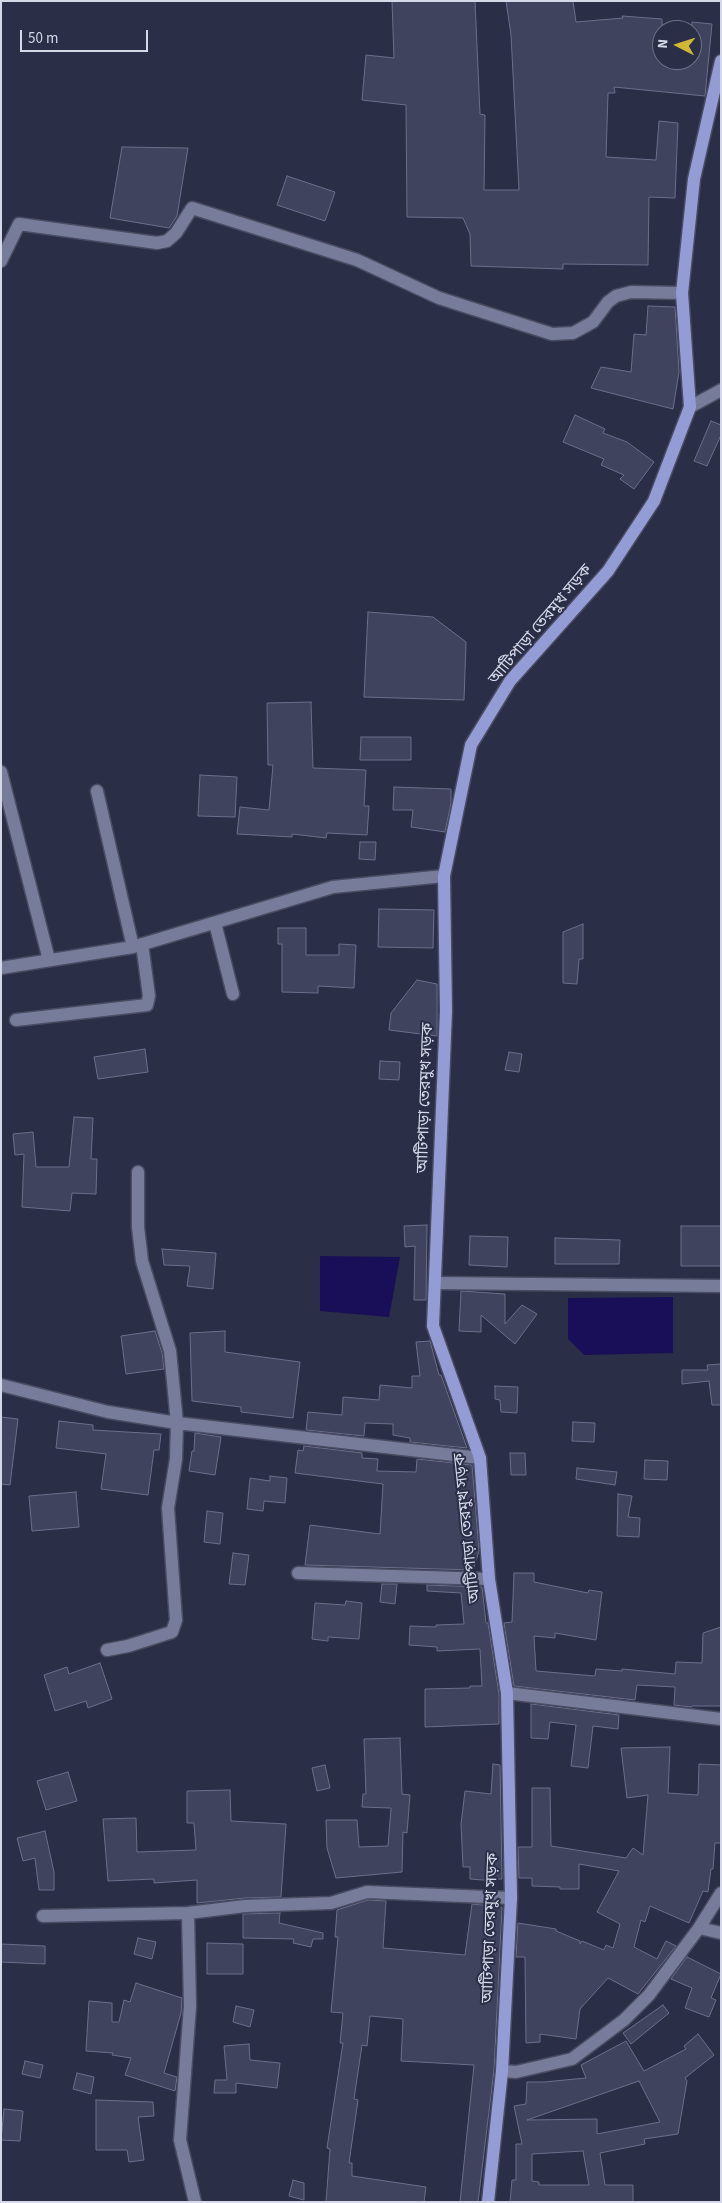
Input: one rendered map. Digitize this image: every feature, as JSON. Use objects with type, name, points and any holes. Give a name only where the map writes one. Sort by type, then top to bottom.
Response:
[{"type":"main road","name":"আটিপাড়া তেরমুখ সড়ক","points":[[488,2202],[502,2071],[511,1898],[507,1692],[489,1579],[480,1458],[433,1326],[446,1011],[444,876],[471,745],[510,681],[608,571],[654,501],[690,407],[682,293],[694,179],[721,61]]},
{"type":"street","points":[[1,261],[19,224],[157,243],[167,240],[176,233],[192,208],[357,260],[439,298],[552,334],[573,332],[593,322],[608,302],[616,296],[631,292],[682,293]]},
{"type":"street","points":[[690,407],[721,390]]},
{"type":"street","points":[[1,772],[49,960]]},
{"type":"street","points":[[16,1020],[147,1005],[149,996],[138,945],[96,791]]},
{"type":"street","points":[[1,968],[138,945],[215,924],[333,887],[444,876]]},
{"type":"street","points":[[215,924],[233,994]]},
{"type":"street","points":[[107,1650],[128,1646],[172,1632],[176,1620],[168,1508],[176,1459],[177,1423],[170,1351],[142,1261],[138,1226],[138,1172]]},
{"type":"street","points":[[434,1284],[721,1286]]},
{"type":"street","points":[[1,1385],[108,1412],[177,1423],[480,1458]]},
{"type":"street","points":[[298,1573],[489,1579]]},
{"type":"street","points":[[507,1692],[721,1719]]},
{"type":"street","points":[[43,1916],[188,1912],[245,1906],[330,1903],[367,1892],[511,1898]]},
{"type":"street","points":[[502,2071],[516,2072],[572,2059],[624,2020],[649,1995],[699,1928],[721,1893]]},
{"type":"street","points":[[188,1912],[190,2006],[180,2140],[195,2202]]},
{"type":"street","points":[[699,1928],[721,1933]]},
{"type":"shaded area","points":[[320,1256],[400,1257],[389,1317],[320,1311]]},
{"type":"shaded area","points":[[673,1297],[673,1353],[584,1355],[568,1339],[568,1298]]},
{"type":"building","points":[[392,1],[475,1],[480,114],[485,115],[484,190],[519,190],[511,35],[506,1],[573,1],[576,22],[623,18],[622,16],[662,19],[652,20],[652,70],[702,70],[702,23],[712,24],[705,96],[614,87],[615,93],[608,93],[606,157],[656,160],[659,121],[678,123],[675,198],[649,197],[648,265],[563,264],[563,269],[471,266],[470,234],[463,218],[407,217],[406,105],[362,100],[366,55],[394,58]]},
{"type":"building","points":[[122,147],[188,148],[177,216],[169,228],[110,218]]},
{"type":"building","points":[[287,176],[335,192],[325,221],[277,205]]},
{"type":"building","points":[[648,306],[675,307],[679,372],[673,409],[591,388],[601,367],[631,372],[634,334],[646,335]]},
{"type":"building","points":[[575,415],[605,429],[603,433],[627,442],[654,462],[634,489],[620,479],[624,475],[601,465],[604,459],[563,442]]},
{"type":"building","points":[[711,421],[721,425],[721,435],[707,466],[694,461]]},
{"type":"building","points":[[368,612],[433,617],[466,642],[464,700],[364,697]]},
{"type":"building","points":[[311,702],[313,768],[366,770],[364,806],[369,806],[367,835],[327,833],[326,838],[292,834],[292,837],[237,834],[240,807],[269,810],[273,765],[268,765],[267,703]]},
{"type":"building","points":[[361,737],[411,737],[411,760],[360,760]]},
{"type":"building","points":[[200,775],[237,777],[235,817],[198,816]]},
{"type":"building","points":[[394,787],[451,789],[451,803],[445,832],[411,827],[413,810],[393,810]]},
{"type":"building","points":[[360,842],[376,842],[375,860],[359,859]]},
{"type":"building","points":[[379,909],[434,910],[433,948],[378,947]]},
{"type":"building","points":[[583,924],[583,959],[579,959],[577,984],[563,983],[563,932]]},
{"type":"building","points":[[278,928],[306,928],[306,955],[339,955],[339,944],[356,945],[354,988],[318,986],[318,993],[282,992],[282,944],[278,944]]},
{"type":"building","points":[[417,980],[437,984],[437,1036],[389,1030],[391,1013]]},
{"type":"building","points":[[145,1049],[148,1072],[98,1079],[94,1057]]},
{"type":"building","points":[[509,1052],[522,1054],[519,1072],[505,1070]]},
{"type":"building","points":[[380,1061],[400,1062],[399,1080],[379,1079]]},
{"type":"building","points":[[74,1117],[93,1118],[91,1159],[97,1159],[96,1194],[72,1193],[70,1211],[22,1207],[24,1154],[15,1155],[13,1134],[33,1132],[36,1167],[69,1167]]},
{"type":"building","points":[[427,1225],[426,1300],[414,1300],[415,1246],[405,1247],[404,1226]]},
{"type":"building","points":[[681,1226],[721,1226],[721,1266],[681,1266]]},
{"type":"building","points":[[470,1236],[508,1237],[507,1267],[469,1265]]},
{"type":"building","points":[[555,1238],[620,1240],[619,1264],[555,1264]]},
{"type":"building","points":[[162,1249],[216,1253],[213,1289],[187,1286],[190,1266],[164,1265]]},
{"type":"building","points":[[461,1291],[505,1294],[505,1324],[522,1305],[537,1314],[515,1344],[481,1315],[481,1332],[459,1331]]},
{"type":"building","points":[[155,1331],[162,1353],[164,1369],[126,1374],[121,1336]]},
{"type":"building","points":[[225,1331],[225,1352],[300,1362],[293,1418],[241,1412],[241,1407],[192,1401],[190,1333]]},
{"type":"building","points":[[430,1341],[439,1375],[441,1375],[467,1448],[410,1442],[410,1438],[393,1435],[393,1424],[365,1423],[364,1436],[306,1430],[308,1412],[342,1415],[343,1397],[379,1400],[380,1385],[412,1388],[412,1376],[420,1376],[416,1342]]},
{"type":"building","points":[[721,1364],[721,1405],[712,1405],[709,1381],[682,1384],[682,1370],[708,1370],[707,1365]]},
{"type":"building","points":[[495,1386],[518,1387],[517,1413],[501,1412],[500,1400],[495,1399]]},
{"type":"building","points":[[1,1417],[18,1419],[10,1485],[1,1484]]},
{"type":"building","points":[[59,1421],[93,1425],[93,1430],[161,1434],[159,1450],[154,1450],[148,1495],[101,1489],[106,1454],[56,1448]]},
{"type":"building","points":[[573,1422],[595,1423],[594,1442],[572,1441]]},
{"type":"building","points":[[195,1433],[221,1437],[215,1475],[189,1471],[192,1451],[194,1451]]},
{"type":"building","points":[[304,1446],[362,1453],[362,1458],[378,1459],[377,1471],[416,1472],[417,1459],[472,1465],[479,1551],[473,1570],[305,1565],[310,1525],[380,1534],[383,1484],[295,1473],[298,1450],[303,1451]]},
{"type":"building","points":[[510,1453],[525,1453],[526,1475],[511,1475]]},
{"type":"building","points":[[645,1460],[668,1461],[667,1480],[644,1479]]},
{"type":"building","points":[[577,1468],[617,1472],[615,1485],[576,1479]]},
{"type":"building","points":[[270,1476],[287,1478],[285,1503],[264,1501],[263,1511],[247,1509],[250,1478],[270,1481]]},
{"type":"building","points":[[76,1492],[79,1527],[32,1531],[29,1496]]},
{"type":"building","points":[[618,1494],[632,1496],[628,1517],[640,1518],[639,1537],[617,1536]]},
{"type":"building","points":[[207,1511],[223,1513],[220,1544],[204,1542]]},
{"type":"building","points":[[233,1553],[249,1555],[245,1585],[229,1584]]},
{"type":"building","points":[[514,1573],[534,1573],[534,1582],[588,1593],[589,1590],[602,1592],[596,1640],[555,1633],[555,1638],[534,1636],[536,1671],[595,1676],[596,1669],[622,1671],[622,1669],[675,1674],[676,1662],[702,1663],[703,1633],[721,1627],[721,1706],[692,1707],[674,1705],[675,1687],[637,1685],[635,1700],[514,1686],[504,1623],[512,1622]]},
{"type":"building","points":[[382,1584],[397,1584],[395,1604],[380,1602]]},
{"type":"building","points":[[427,1585],[482,1587],[486,1623],[488,1623],[499,1694],[499,1724],[425,1727],[425,1689],[482,1686],[480,1649],[437,1651],[437,1647],[409,1645],[410,1626],[436,1627],[436,1625],[464,1624],[461,1593],[427,1591]]},
{"type":"building","points":[[346,1601],[362,1603],[359,1639],[328,1637],[328,1641],[312,1639],[315,1603],[345,1605]]},
{"type":"building","points":[[100,1663],[112,1699],[88,1708],[86,1701],[55,1711],[44,1675],[67,1667],[69,1674]]},
{"type":"building","points":[[531,1704],[619,1715],[618,1729],[593,1726],[588,1768],[571,1766],[576,1725],[550,1722],[548,1739],[531,1738]]},
{"type":"building","points":[[400,1738],[402,1794],[410,1795],[407,1833],[403,1832],[402,1872],[336,1878],[327,1848],[326,1820],[357,1820],[359,1847],[388,1846],[391,1808],[362,1807],[363,1794],[366,1794],[364,1739]]},
{"type":"building","points":[[670,1747],[668,1793],[698,1795],[699,1764],[721,1765],[721,1843],[715,1843],[713,1869],[711,1869],[708,1892],[703,1891],[689,1923],[650,1906],[645,1922],[641,1920],[634,1947],[657,1959],[666,1941],[676,1946],[638,1994],[608,1978],[580,2009],[576,2039],[540,2034],[540,2042],[526,2043],[525,1957],[516,1957],[518,1923],[556,1929],[556,1931],[580,1941],[580,1944],[582,1941],[604,1950],[606,1945],[613,1948],[620,1924],[597,1912],[619,1871],[579,1864],[579,1889],[532,1886],[532,1878],[519,1878],[518,1847],[532,1847],[532,1788],[550,1788],[551,1846],[626,1858],[633,1848],[643,1855],[648,1795],[627,1798],[621,1748]]},
{"type":"building","points":[[493,1764],[500,1765],[502,1879],[495,1879],[495,1881],[470,1879],[470,1867],[463,1867],[461,1824],[465,1791],[491,1794]]},
{"type":"building","points":[[325,1765],[330,1788],[317,1791],[312,1768]]},
{"type":"building","points":[[68,1772],[77,1801],[46,1810],[37,1781]]},
{"type":"building","points":[[230,1790],[231,1821],[286,1824],[281,1897],[245,1898],[197,1903],[197,1880],[154,1883],[154,1879],[108,1881],[103,1819],[136,1818],[137,1852],[196,1850],[194,1823],[187,1823],[187,1791]]},
{"type":"building","points":[[45,1831],[54,1872],[54,1890],[39,1890],[35,1858],[23,1861],[17,1838]]},
{"type":"building","points":[[368,1900],[386,1901],[383,1948],[465,1955],[472,1904],[502,1907],[494,2070],[478,2202],[460,2202],[474,2065],[401,2061],[403,2019],[370,2016],[367,2046],[362,2045],[354,2099],[358,2100],[349,2163],[352,2163],[352,2176],[426,2187],[424,2202],[326,2202],[330,2149],[327,2148],[343,2043],[340,2043],[343,2013],[331,2012],[338,1937],[335,1937],[337,1910]]},
{"type":"building","points":[[280,1913],[279,1923],[323,1933],[323,1939],[313,1939],[311,1947],[293,1943],[294,1939],[243,1938],[243,1914]]},
{"type":"building","points":[[138,1938],[156,1942],[152,1959],[134,1954]]},
{"type":"building","points":[[207,1943],[243,1944],[243,1974],[207,1974]]},
{"type":"building","points":[[1,1944],[45,1946],[45,1964],[1,1962]]},
{"type":"building","points":[[687,1957],[721,1974],[711,1998],[716,2000],[709,2017],[685,2008],[692,1988],[671,1979]]},
{"type":"building","points":[[136,1983],[182,1998],[181,2013],[164,2073],[177,2077],[175,2091],[125,2075],[131,2058],[112,2055],[113,2053],[86,2051],[89,2001],[112,2003],[112,2022],[119,2022],[124,2000],[130,2002]]},
{"type":"building","points":[[663,2005],[669,2013],[631,2044],[623,2033]]},
{"type":"building","points":[[236,2006],[254,2010],[250,2027],[233,2022]]},
{"type":"building","points":[[698,2034],[714,2055],[685,2078],[687,2081],[678,2134],[644,2139],[645,2144],[600,2153],[605,2185],[633,2185],[633,2202],[510,2202],[512,2180],[516,2180],[516,2144],[522,2144],[514,2106],[526,2104],[527,2082],[586,2078],[581,2065],[626,2041],[644,2071],[686,2049],[684,2046]],"holes":[[[639,2081],[660,2122],[597,2134],[597,2119],[527,2120]],[[583,2151],[589,2185],[539,2185],[539,2182],[532,2181],[532,2154]]]},
{"type":"building","points":[[249,2044],[250,2060],[280,2063],[277,2088],[236,2083],[236,2093],[214,2093],[215,2080],[227,2080],[224,2046]]},
{"type":"building","points":[[25,2061],[43,2065],[40,2078],[22,2074]]},
{"type":"building","points":[[77,2073],[94,2077],[91,2094],[73,2089]]},
{"type":"building","points":[[96,2100],[153,2102],[154,2116],[138,2117],[144,2160],[129,2162],[127,2150],[96,2150]]},
{"type":"building","points":[[4,2109],[23,2111],[20,2141],[1,2140]]},
{"type":"building","points":[[293,2180],[304,2183],[304,2200],[289,2196]]}]
